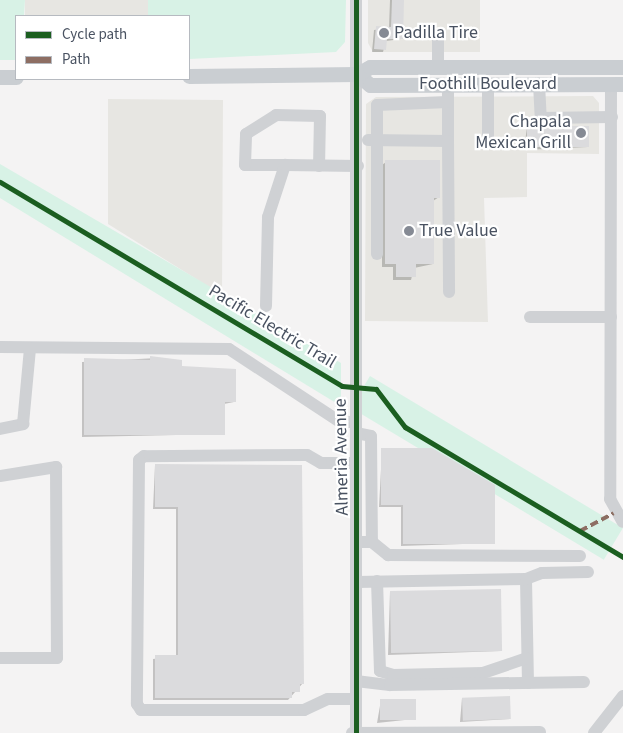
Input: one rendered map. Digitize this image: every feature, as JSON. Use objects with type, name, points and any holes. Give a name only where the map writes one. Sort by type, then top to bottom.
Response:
[{"type":"main road","name":"Foothill Boulevard","points":[[190,76],[357,74],[370,67],[623,67]]},
{"type":"main road","name":"Foothill Boulevard","points":[[357,74],[370,85],[617,84]]},
{"type":"main road","points":[[0,77],[15,77]]},
{"type":"street","name":"Almeria Avenue","points":[[356,0],[358,140],[356,733]]},
{"type":"street","points":[[438,39],[438,67]]},
{"type":"street","points":[[488,84],[488,138]]},
{"type":"street","points":[[539,84],[541,118],[612,117]]},
{"type":"street","points":[[617,84],[612,117],[617,149],[618,207],[611,317],[610,499],[619,518]]},
{"type":"street","points":[[448,85],[449,292]]},
{"type":"street","points":[[377,254],[377,105],[448,102]]},
{"type":"street","points":[[319,166],[320,116],[276,115],[246,134],[245,165],[285,165],[319,166],[358,166]]},
{"type":"street","points":[[358,140],[448,141]]},
{"type":"street","points":[[266,306],[268,217],[285,165]]},
{"type":"street","points":[[358,205],[376,205]]},
{"type":"street","points":[[530,318],[611,317]]},
{"type":"street","points":[[0,348],[229,349],[340,422],[356,427],[371,436],[372,542]]},
{"type":"street","points":[[0,429],[23,424],[30,348]]},
{"type":"street","points":[[356,463],[321,463],[307,455],[144,456],[139,460],[137,704],[141,710],[304,710],[328,699],[356,699]]},
{"type":"street","points":[[0,476],[56,467],[57,658],[0,658]]},
{"type":"street","points":[[357,542],[372,542],[388,555],[580,556]]},
{"type":"street","points":[[357,582],[526,579],[542,573],[588,572]]},
{"type":"street","points":[[526,579],[528,683]]},
{"type":"street","points":[[378,581],[380,671],[393,675],[483,672],[528,658]]},
{"type":"street","points":[[356,681],[390,685],[584,682]]},
{"type":"street","points":[[594,733],[623,696]]},
{"type":"street","points":[[352,733],[540,732]]},
{"type":"shaded area","points":[[25,0],[148,0],[148,15],[25,15]]},
{"type":"shaded area","points":[[368,0],[480,0],[480,52],[373,52],[368,43]]},
{"type":"shaded area","points":[[593,96],[599,103],[599,154],[527,153],[527,197],[484,198],[488,322],[365,321],[366,104],[376,97]]},
{"type":"shaded area","points":[[108,99],[223,100],[222,295],[108,224]]},
{"type":"green space","points":[[0,0],[25,0],[24,15],[15,15],[15,60],[0,60]]},
{"type":"green space","points":[[148,0],[346,0],[345,42],[336,52],[190,59],[190,15],[148,15]]},
{"type":"green space","points":[[0,164],[341,363],[341,406],[0,198]]},
{"type":"green space","points":[[370,376],[623,528],[604,560],[351,408]]},
{"type":"building","points":[[392,0],[404,0],[403,39],[387,39],[386,50],[374,49],[376,26],[391,27]]},
{"type":"building","points":[[527,126],[589,126],[589,147],[527,147]]},
{"type":"building","name":"True Value","points":[[385,160],[440,160],[440,198],[434,198],[434,264],[416,264],[416,277],[396,277],[396,264],[385,264]]},
{"type":"building","points":[[150,356],[182,360],[182,366],[236,369],[236,402],[225,402],[225,435],[84,435],[84,358],[150,360]]},
{"type":"building","points":[[381,448],[432,448],[495,485],[495,544],[403,544],[403,505],[381,505]]},
{"type":"building","points":[[155,464],[302,465],[304,684],[300,684],[300,692],[292,692],[292,698],[155,698],[155,655],[178,655],[178,507],[155,507]]},
{"type":"building","points":[[501,589],[502,651],[391,653],[390,591]]},
{"type":"building","points":[[510,696],[511,719],[463,721],[462,698]]},
{"type":"building","points":[[380,699],[416,699],[416,720],[380,720]]},
{"type":"marked path","points":[[580,531],[614,513]]},
{"type":"cycle path","points":[[356,0],[356,733]]},
{"type":"cycle path","name":"Pacific Electric Trail","points":[[0,182],[342,386],[376,389],[405,427],[623,557]]},
{"type":"place","name":"Padilla Tire","points":[[384,33]]},
{"type":"place","name":"Chapala Mexican Grill","points":[[581,133]]},
{"type":"place","name":"True Value","points":[[409,231]]}]
